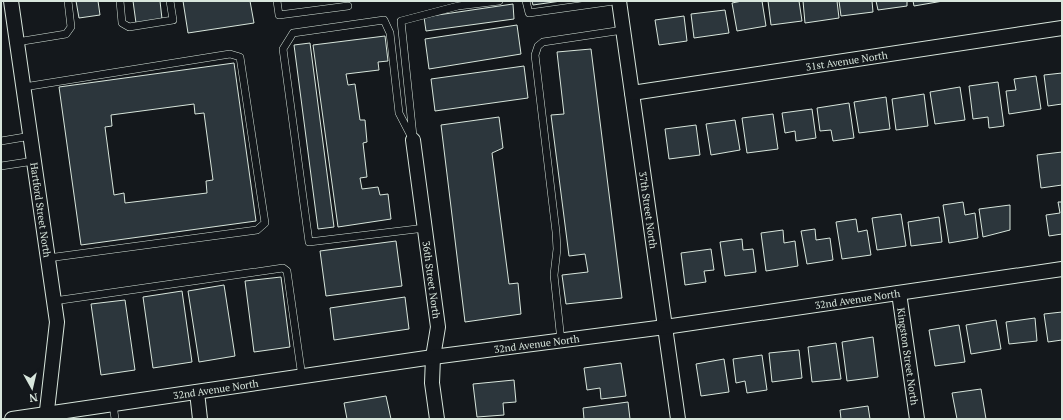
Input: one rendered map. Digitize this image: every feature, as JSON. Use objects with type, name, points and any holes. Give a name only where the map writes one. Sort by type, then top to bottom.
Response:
[{"type":"street","name":"Hartford Street North","points":[[11,1],[57,322],[47,416]]},
{"type":"street","name":"37th Street North","points":[[619,1],[678,419]]},
{"type":"street","name":"31st Avenue North","points":[[632,93],[1062,28]]},
{"type":"street","name":"36th Street North","points":[[413,140],[438,327],[433,357],[432,383],[437,419]]},
{"type":"street","name":"32nd Avenue North","points":[[12,419],[47,416],[113,404],[433,357],[665,327],[1062,269]]},
{"type":"street","name":"Kingston Street North","points":[[899,293],[917,419]]},
{"type":"street","points":[[197,392],[200,419]]},
{"type":"lane","points":[[17,42],[66,34],[71,27],[68,1]]},
{"type":"lane","points":[[120,1],[122,24],[129,27],[173,20],[170,1]]},
{"type":"lane","points":[[277,1],[279,15],[348,6]]},
{"type":"lane","points":[[413,140],[401,21],[458,6],[499,1]]},
{"type":"lane","points":[[526,1],[530,13],[614,1]]},
{"type":"lane","points":[[413,140],[399,113],[390,33],[384,20],[293,33],[283,49],[309,242],[425,228]]},
{"type":"lane","points":[[561,341],[554,275],[556,232],[535,55],[538,46],[543,42],[623,30]]},
{"type":"lane","points":[[24,87],[230,54],[240,57],[265,223],[257,230],[48,258]]},
{"type":"lane","points":[[1,141],[31,136]]},
{"type":"lane","points":[[1,166],[34,161]]},
{"type":"lane","points":[[54,300],[283,268],[287,271],[302,377]]},
{"type":"lane","points":[[113,404],[115,419]]},
{"type":"building","points":[[76,1],[98,1],[100,15],[79,18]]},
{"type":"building","points":[[133,1],[160,1],[162,19],[136,23]]},
{"type":"building","points":[[183,1],[250,1],[254,23],[188,33]]},
{"type":"building","points":[[532,1],[561,1],[533,5]]},
{"type":"building","points":[[742,1],[762,1],[766,26],[737,31],[732,3]]},
{"type":"building","points":[[768,1],[799,1],[802,21],[771,25]]},
{"type":"building","points":[[803,1],[837,1],[839,18],[805,23]]},
{"type":"building","points":[[839,1],[872,1],[873,12],[841,16]]},
{"type":"building","points":[[876,1],[907,1],[907,6],[878,10]]},
{"type":"building","points":[[913,1],[943,1],[914,6]]},
{"type":"building","points":[[513,4],[514,19],[426,31],[424,17]]},
{"type":"building","points":[[725,10],[729,33],[694,38],[691,14]]},
{"type":"building","points":[[684,16],[687,41],[659,45],[655,20]]},
{"type":"building","points":[[517,25],[521,54],[429,69],[425,39]]},
{"type":"building","points":[[385,36],[388,61],[378,62],[379,70],[346,74],[348,85],[355,84],[360,120],[365,120],[367,142],[363,143],[367,177],[360,178],[362,189],[378,187],[380,195],[388,194],[391,219],[338,227],[313,45]]},
{"type":"building","points":[[310,43],[334,227],[318,229],[294,45]]},
{"type":"building","points":[[591,49],[622,298],[566,304],[562,275],[588,272],[585,254],[569,256],[551,115],[564,114],[557,52]]},
{"type":"building","points":[[234,63],[256,221],[81,245],[59,87]],"holes":[[[194,104],[195,114],[204,113],[213,180],[206,181],[207,193],[125,203],[124,193],[114,195],[105,127],[112,126],[111,115]]]},
{"type":"building","points":[[524,66],[528,98],[435,111],[431,79]]},
{"type":"building","points":[[1062,73],[1062,104],[1048,106],[1044,75]]},
{"type":"building","points":[[1036,76],[1041,109],[1009,114],[1006,91],[1016,90],[1014,79]]},
{"type":"building","points":[[998,82],[1004,126],[989,128],[988,117],[973,119],[969,86]]},
{"type":"building","points":[[960,87],[965,120],[935,124],[930,92]]},
{"type":"building","points":[[924,94],[928,126],[896,130],[892,99]]},
{"type":"building","points":[[886,97],[890,129],[859,133],[854,102]]},
{"type":"building","points":[[849,103],[854,138],[833,141],[831,130],[820,131],[817,108]]},
{"type":"building","points":[[812,109],[816,138],[796,141],[795,131],[785,133],[782,113]]},
{"type":"building","points":[[773,114],[778,149],[747,153],[742,118]]},
{"type":"building","points":[[499,117],[503,148],[492,153],[509,284],[518,283],[521,314],[465,322],[441,125]]},
{"type":"building","points":[[735,120],[740,150],[711,155],[706,124]]},
{"type":"building","points":[[696,125],[700,155],[669,159],[665,129]]},
{"type":"building","points":[[1062,152],[1062,185],[1041,188],[1037,155]]},
{"type":"building","points":[[963,202],[965,215],[975,213],[978,238],[949,243],[943,205]]},
{"type":"building","points":[[1058,202],[1062,202],[1062,234],[1049,236],[1046,215],[1060,213]]},
{"type":"building","points":[[1010,205],[1010,230],[983,237],[979,209]]},
{"type":"building","points":[[901,214],[906,246],[877,250],[872,218]]},
{"type":"building","points":[[939,217],[942,242],[911,246],[908,222]]},
{"type":"building","points":[[856,219],[858,232],[867,230],[871,255],[842,259],[836,222]]},
{"type":"building","points":[[815,229],[816,240],[830,238],[833,260],[807,264],[801,231]]},
{"type":"building","points":[[783,230],[784,243],[795,241],[798,266],[766,271],[761,233]]},
{"type":"building","points":[[742,239],[743,250],[753,249],[756,272],[725,276],[720,242]]},
{"type":"building","points":[[396,241],[402,286],[326,296],[320,251]]},
{"type":"building","points":[[711,249],[714,270],[704,271],[706,282],[685,285],[681,253]]},
{"type":"building","points":[[281,277],[290,347],[254,352],[245,281]]},
{"type":"building","points":[[224,285],[235,356],[199,362],[188,291]]},
{"type":"building","points":[[182,291],[192,362],[153,368],[143,297]]},
{"type":"building","points":[[405,297],[409,329],[334,340],[330,308]]},
{"type":"building","points":[[125,300],[135,370],[101,375],[91,304]]},
{"type":"building","points":[[1062,312],[1062,340],[1048,342],[1044,314]]},
{"type":"building","points":[[1035,318],[1037,341],[1009,344],[1006,322]]},
{"type":"building","points":[[996,320],[1001,349],[971,354],[966,325]]},
{"type":"building","points":[[959,325],[965,362],[935,366],[929,330]]},
{"type":"building","points":[[873,337],[878,377],[847,381],[842,342]]},
{"type":"building","points":[[836,343],[841,379],[812,382],[808,347]]},
{"type":"building","points":[[799,350],[802,378],[772,382],[769,353]]},
{"type":"building","points":[[762,355],[767,390],[747,393],[745,381],[736,383],[733,359]]},
{"type":"building","points":[[724,359],[729,392],[701,396],[696,364]]},
{"type":"building","points":[[621,363],[626,396],[601,399],[600,388],[587,390],[584,368]]},
{"type":"building","points":[[514,380],[516,402],[503,403],[504,415],[477,417],[473,384]]},
{"type":"building","points":[[981,389],[986,419],[957,419],[952,393]]},
{"type":"building","points":[[386,396],[391,419],[347,419],[344,403]]},
{"type":"building","points":[[628,402],[630,419],[584,419],[583,408]]},
{"type":"building","points":[[868,406],[870,419],[841,419],[840,410]]}]
